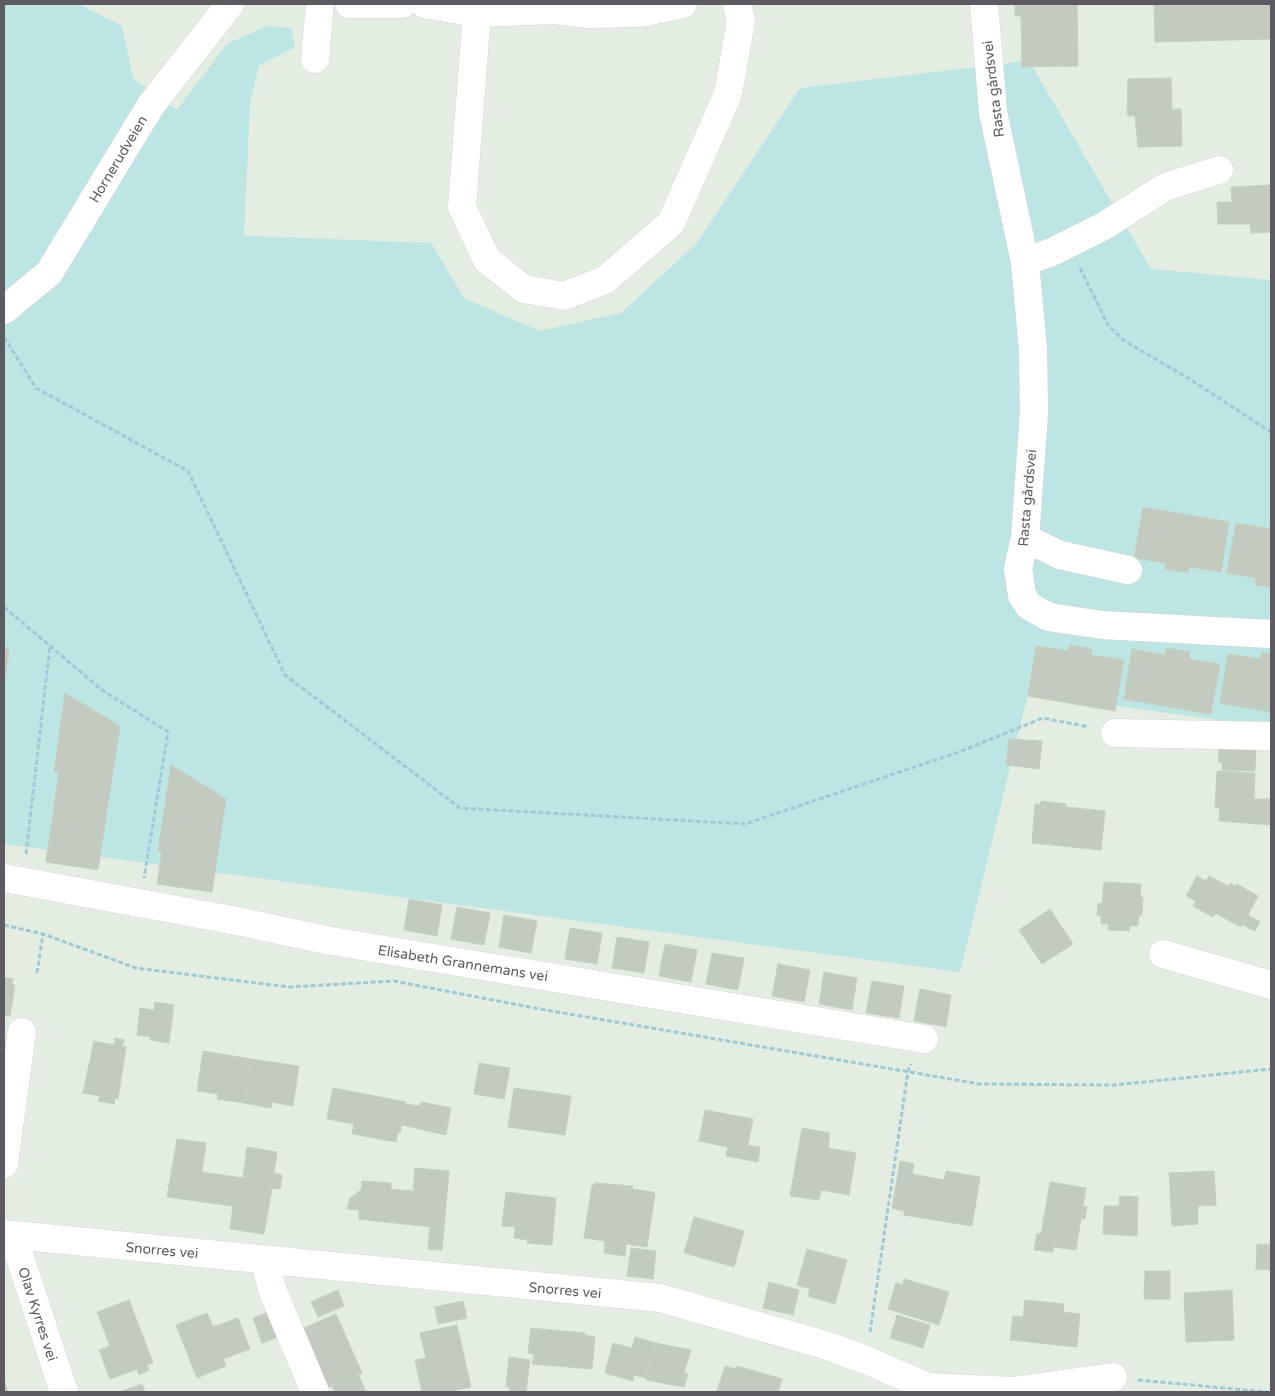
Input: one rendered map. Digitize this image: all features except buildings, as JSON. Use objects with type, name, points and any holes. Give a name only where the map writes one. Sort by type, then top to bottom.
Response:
[{"type":"street","name":"Hornerudveien","points":[[4,310],[49,273],[151,105],[230,4]]},
{"type":"street","points":[[315,59],[320,4]]},
{"type":"street","points":[[349,4],[402,4]]},
{"type":"street","points":[[424,4],[477,13],[586,9],[640,13],[683,4]]},
{"type":"street","points":[[477,13],[462,207],[487,260],[524,289],[564,296],[605,280],[671,223],[728,94],[742,21],[737,4]]},
{"type":"street","name":"Rasta gårdsvei","points":[[984,4],[993,112],[1025,262],[1033,349],[1034,413],[1025,538],[1018,569],[1022,595],[1029,606],[1049,617],[1102,625],[1271,634]]},
{"type":"street","points":[[1025,262],[1069,244],[1104,226],[1165,187],[1219,170]]},
{"type":"street","points":[[1025,538],[1060,554],[1128,570]]},
{"type":"street","points":[[1115,732],[1271,736]]},
{"type":"street","name":"Elisabeth Grannemans vei","points":[[13,880],[340,943],[924,1039]]},
{"type":"street","points":[[1163,954],[1271,985]]},
{"type":"street","points":[[4,1164],[22,1032]]},
{"type":"street","name":"Snorres vei","points":[[8,1235],[660,1298],[826,1345],[866,1360],[928,1390],[1014,1391],[1113,1377]]},
{"type":"street","name":"Olav Kyrres vei","points":[[8,1235],[64,1392]]},
{"type":"street","points":[[264,1260],[272,1289],[315,1392]]},
{"type":"path","points":[[1069,244],[1113,331],[1123,340],[1211,392],[1271,432]]},
{"type":"path","points":[[4,338],[36,388],[188,471],[285,675],[460,808],[745,824],[959,752],[1043,718],[1115,732]]},
{"type":"path","points":[[4,606],[102,690],[168,732],[140,903]]},
{"type":"path","points":[[13,880],[50,646]]},
{"type":"path","points":[[4,925],[43,934],[136,968],[289,987],[394,982],[540,1009],[908,1070],[980,1084],[1114,1085],[1271,1069]]},
{"type":"path","points":[[37,973],[43,934]]},
{"type":"path","points":[[866,1360],[908,1070],[924,1039]]},
{"type":"path","points":[[1113,1377],[1267,1392]]},
{"type":"shaded area","points":[[4,4],[78,4],[122,26],[133,78],[177,110],[227,44],[267,26],[291,28],[295,47],[259,65],[250,104],[244,236],[431,243],[464,298],[539,331],[621,313],[696,244],[800,88],[1029,61],[1151,269],[1271,280],[1271,727],[1028,694],[960,972],[4,844]]}]
